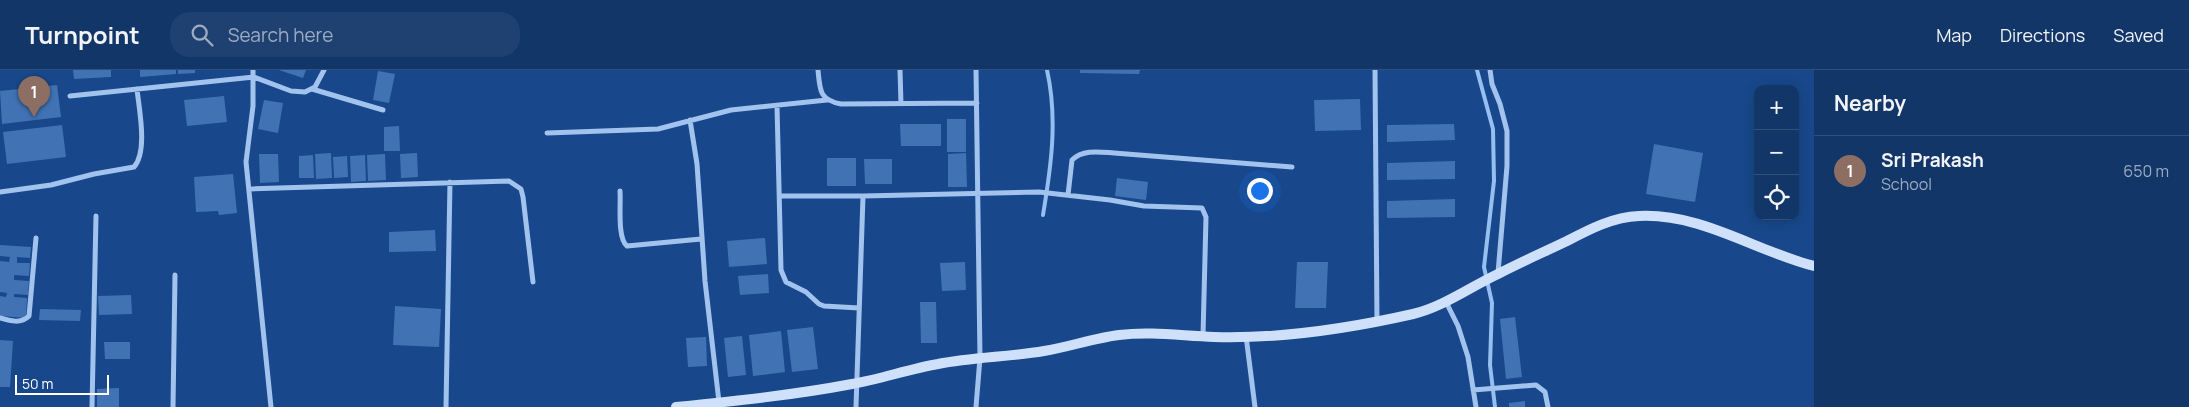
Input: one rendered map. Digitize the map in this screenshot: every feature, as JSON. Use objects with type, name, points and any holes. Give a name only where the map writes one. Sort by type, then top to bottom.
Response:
[{"type":"street","points":[[253,70],[253,106],[246,152],[270,407]]},
{"type":"street","points":[[70,96],[254,78],[297,92],[305,92],[312,89],[324,70]]},
{"type":"street","points":[[818,70],[821,90],[827,100]]},
{"type":"street","points":[[900,70],[901,104]]},
{"type":"street","points":[[976,70],[980,358],[976,407]]},
{"type":"street","points":[[1375,70],[1377,322]]},
{"type":"street","points":[[1490,70],[1492,84],[1500,104],[1506,131],[1507,166],[1495,275]]},
{"type":"street","points":[[0,192],[51,185],[94,174],[134,167],[139,160],[141,148],[137,89]]},
{"type":"street","points":[[312,89],[383,110]]},
{"type":"street","points":[[547,133],[658,129],[730,110],[827,100],[840,104],[977,103]]},
{"type":"street","points":[[777,106],[781,270],[784,279],[790,285],[806,292],[824,306],[860,308]]},
{"type":"street","points":[[690,120],[697,164],[701,239],[719,402]]},
{"type":"street","points":[[1068,195],[1072,160],[1076,156],[1087,153],[1114,153],[1292,167]]},
{"type":"street","points":[[249,189],[501,180],[515,184],[521,190],[523,197],[533,282]]},
{"type":"street","points":[[446,407],[450,182]]},
{"type":"street","points":[[620,191],[621,234],[623,242],[627,246],[701,239]]},
{"type":"street","points":[[780,196],[1039,192],[1144,206],[1194,206],[1204,209],[1206,217],[1202,336]]},
{"type":"street","points":[[856,407],[862,196]]},
{"type":"street","points":[[92,407],[96,216]]},
{"type":"street","points":[[676,407],[857,383],[913,369],[980,358],[1040,352],[1119,334],[1246,336],[1328,332],[1418,313],[1446,302],[1495,275],[1585,231],[1608,222],[1638,216],[1662,216],[1686,220],[1732,236],[1790,260],[1814,266]]},
{"type":"street","points":[[0,318],[18,321],[27,319],[29,316],[36,238]]},
{"type":"street","points":[[173,407],[175,275]]},
{"type":"street","points":[[1446,302],[1458,326],[1468,356],[1476,407]]},
{"type":"street","points":[[1246,336],[1255,407]]},
{"type":"street","points":[[1473,390],[1536,385],[1545,392],[1548,407]]},
{"type":"building","points":[[73,70],[111,70],[111,77],[74,79]]},
{"type":"building","points":[[140,70],[176,70],[176,74],[140,77]]},
{"type":"building","points":[[178,70],[195,70],[195,73],[178,74]]},
{"type":"building","points":[[279,70],[306,70],[303,78]]},
{"type":"building","points":[[1080,70],[1140,70],[1139,74],[1080,73]]},
{"type":"building","points":[[378,71],[395,74],[389,103],[373,100]]},
{"type":"building","points":[[57,85],[61,117],[2,124],[0,91]]},
{"type":"building","points":[[224,96],[227,122],[187,126],[184,100]]},
{"type":"building","points":[[1360,99],[1361,130],[1315,131],[1314,100]]},
{"type":"building","points":[[264,100],[283,103],[278,133],[258,129]]},
{"type":"building","points":[[947,119],[966,119],[966,152],[947,152]]},
{"type":"building","points":[[900,124],[941,124],[941,146],[901,146]]},
{"type":"building","points":[[1454,124],[1455,140],[1387,142],[1387,125]]},
{"type":"building","points":[[62,125],[66,157],[7,164],[3,132]]},
{"type":"building","points":[[399,126],[400,151],[384,151],[384,127]]},
{"type":"building","points":[[1654,144],[1703,153],[1695,202],[1646,194]]},
{"type":"building","points":[[331,153],[332,178],[316,179],[315,154]]},
{"type":"building","points":[[417,153],[418,177],[401,178],[400,154]]},
{"type":"building","points":[[966,153],[967,187],[948,187],[948,154]]},
{"type":"building","points":[[259,154],[278,154],[279,182],[260,183]]},
{"type":"building","points":[[385,154],[386,180],[368,181],[367,155]]},
{"type":"building","points":[[313,155],[314,178],[299,178],[299,156]]},
{"type":"building","points":[[365,155],[366,181],[351,182],[350,156]]},
{"type":"building","points":[[347,156],[348,177],[334,178],[333,157]]},
{"type":"building","points":[[827,158],[856,158],[856,186],[827,186]]},
{"type":"building","points":[[864,159],[892,159],[892,184],[865,184]]},
{"type":"building","points":[[1455,161],[1455,179],[1387,180],[1387,163]]},
{"type":"building","points":[[233,174],[237,213],[219,215],[218,211],[196,212],[194,177]]},
{"type":"building","points":[[1117,178],[1148,182],[1146,200],[1115,196]]},
{"type":"building","points":[[1455,199],[1455,217],[1387,218],[1387,201]]},
{"type":"building","points":[[435,230],[436,251],[389,252],[389,232]]},
{"type":"building","points":[[765,238],[767,264],[729,267],[727,241]]},
{"type":"building","points":[[0,245],[31,247],[30,258],[17,257],[17,263],[30,263],[29,276],[14,275],[14,280],[29,281],[28,295],[14,294],[14,297],[27,298],[26,318],[0,316],[0,296],[6,297],[7,293],[0,292],[0,261],[9,262],[10,257],[0,256]]},
{"type":"building","points":[[965,262],[966,290],[942,291],[940,263]]},
{"type":"building","points":[[1297,262],[1328,262],[1326,308],[1295,308]]},
{"type":"building","points":[[768,274],[769,293],[740,295],[738,276]]},
{"type":"building","points":[[131,295],[132,314],[99,315],[98,296]]},
{"type":"building","points":[[920,302],[936,302],[937,343],[921,343]]},
{"type":"building","points":[[395,306],[441,309],[439,347],[393,345]]},
{"type":"building","points":[[40,309],[81,310],[80,321],[39,320]]},
{"type":"building","points":[[1515,317],[1522,377],[1506,379],[1500,319]]},
{"type":"building","points":[[813,327],[818,369],[792,372],[787,330]]},
{"type":"building","points":[[781,331],[785,372],[753,376],[749,335]]},
{"type":"building","points":[[742,336],[746,375],[728,377],[724,338]]},
{"type":"building","points":[[706,337],[707,366],[688,367],[686,338]]},
{"type":"building","points":[[0,340],[13,341],[10,387],[0,387]]},
{"type":"building","points":[[104,342],[130,342],[130,359],[105,359]]},
{"type":"building","points":[[119,388],[119,407],[97,407],[97,389]]},
{"type":"building","points":[[1525,401],[1525,407],[1509,407],[1509,403]]},
{"type":"waterway","points":[[1043,215],[1049,179],[1053,125],[1047,70]]},
{"type":"waterway","points":[[1477,70],[1493,129],[1494,181],[1484,267],[1492,303],[1490,365],[1495,407]]},
{"type":"place","name":"Sri Prakash","points":[[34,117]]}]
